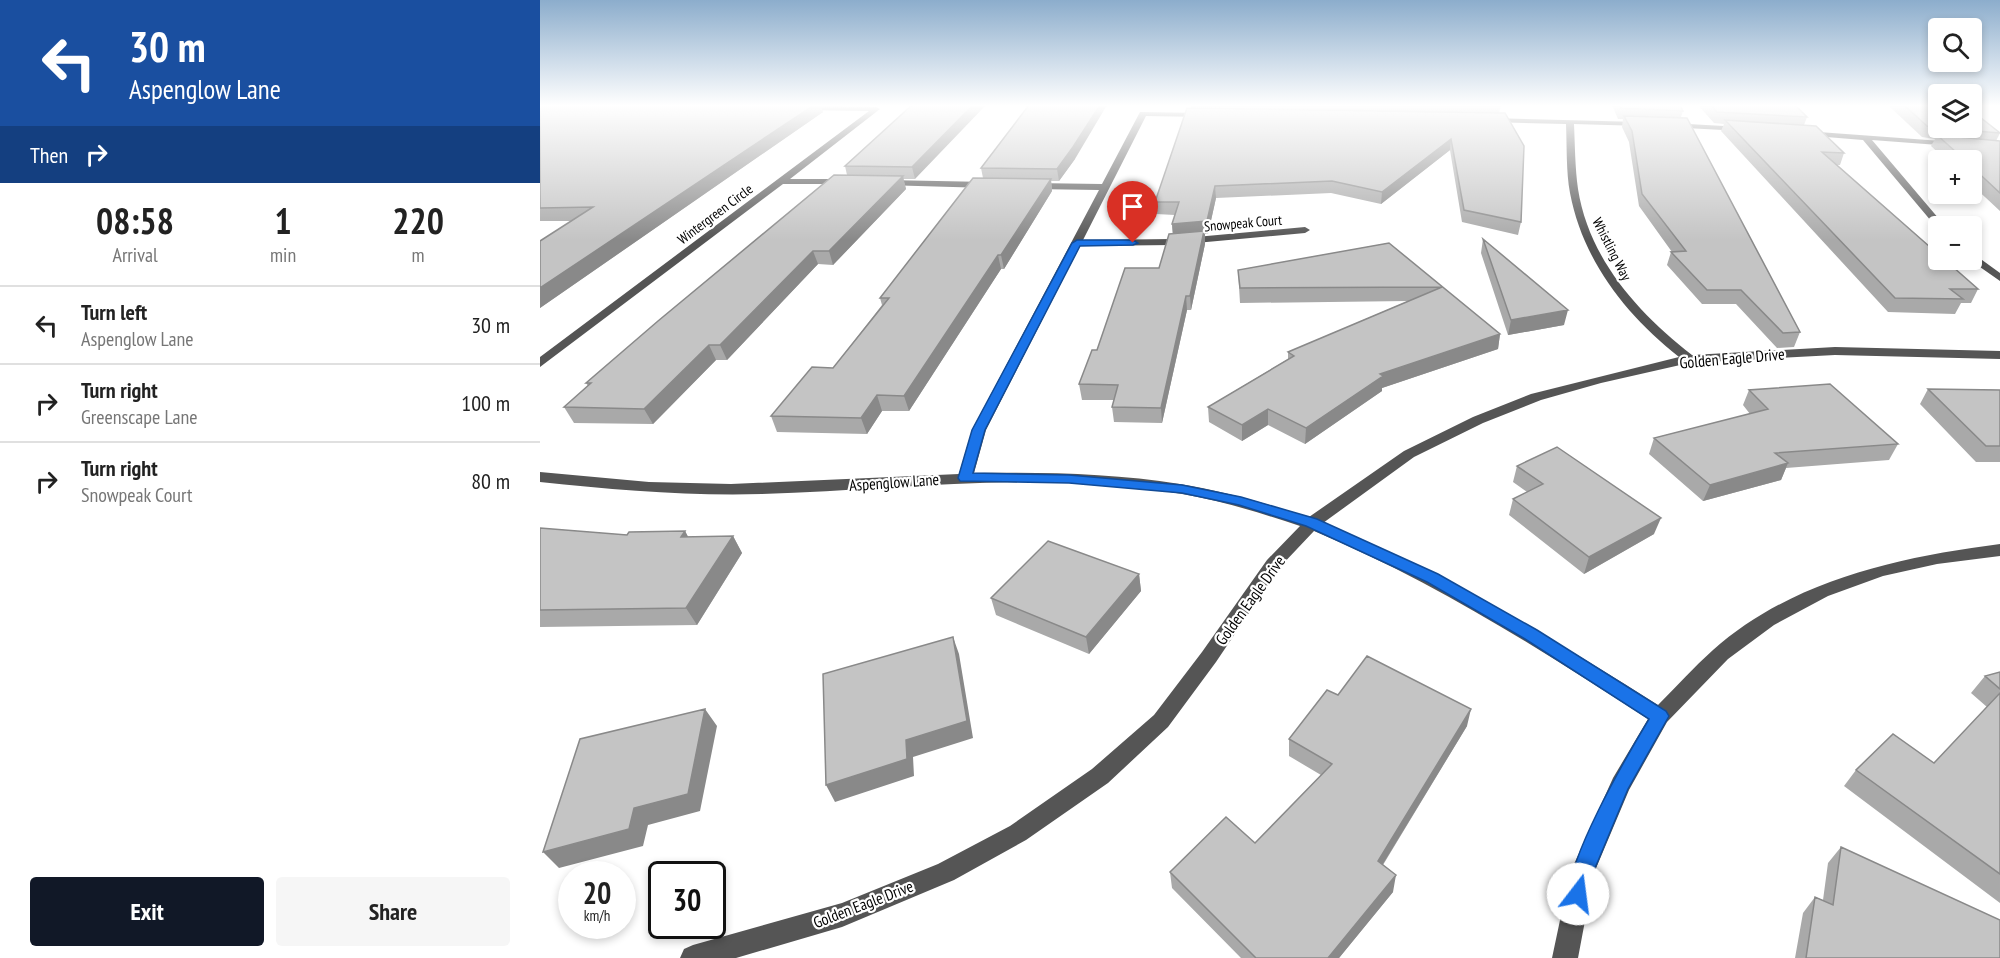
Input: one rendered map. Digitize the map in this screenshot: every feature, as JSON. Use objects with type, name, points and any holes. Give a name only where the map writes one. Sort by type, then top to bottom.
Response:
[{"type":"street","name":"Wintergreen Circle","points":[[540,363],[822,150]]},
{"type":"street","points":[[965,478],[979,430],[1124,150]]},
{"type":"street","name":"Whistling Way","points":[[1572,150],[1574,189],[1587,233],[1615,288],[1637,315],[1663,340],[1689,359]]},
{"type":"street","points":[[1876,150],[1932,216]]},
{"type":"street","points":[[781,181],[862,182]]},
{"type":"street","points":[[874,183],[1001,185]]},
{"type":"street","points":[[1024,186],[1105,187]]},
{"type":"street","name":"Snowpeak Court","points":[[1077,243],[1174,242],[1305,230]]},
{"type":"street","points":[[1982,264],[2000,278]]},
{"type":"street","name":"Golden Eagle Drive","points":[[693,958],[842,915],[946,872],[1018,833],[1100,776],[1161,721],[1209,657],[1273,564],[1312,523],[1408,454],[1478,420],[1557,391],[1689,359],[1835,351],[2000,356]]},
{"type":"street","name":"Aspenglow Lane","points":[[540,477],[597,483],[757,489],[965,478],[1069,479],[1182,489],[1241,501],[1312,523],[1413,567],[1531,634],[1660,716]]},
{"type":"street","points":[[1566,958],[1582,873],[1621,785],[1660,716],[1720,654],[1768,620],[1822,592],[1880,571],[1937,558],[2000,550]]},
{"type":"building","points":[[540,150],[747,150],[540,288],[540,241],[593,207],[540,208]]},
{"type":"building","points":[[863,150],[929,150],[912,167],[845,166]]},
{"type":"building","points":[[995,150],[1071,150],[1057,169],[981,168]]},
{"type":"building","points":[[1173,150],[1437,150],[1382,192],[1332,181],[1215,186],[1207,221],[1172,224],[1179,202],[1155,202]]},
{"type":"building","points":[[1453,150],[1524,150],[1521,222],[1464,210]]},
{"type":"building","points":[[1635,150],[1704,150],[1800,332],[1783,333],[1741,290],[1707,290],[1671,252],[1686,251],[1642,194]]},
{"type":"building","points":[[1753,150],[1841,150],[1844,153],[1822,152],[1928,245],[1928,270],[1956,270],[1978,289],[1950,289],[1963,299],[1895,298]]},
{"type":"building","points":[[1953,150],[2000,150],[2000,193],[1982,176],[1982,150]]},
{"type":"building","points":[[834,175],[903,176],[829,251],[813,251],[720,345],[709,345],[644,409],[564,407],[591,383],[586,383],[658,321]]},
{"type":"building","points":[[973,178],[1051,179],[904,396],[877,395],[861,418],[771,416],[812,367],[833,368],[889,298],[880,298]]},
{"type":"building","points":[[1204,231],[1190,296],[1186,296],[1161,408],[1112,407],[1118,385],[1079,384],[1092,350],[1097,350],[1125,268],[1159,268],[1169,234]]},
{"type":"building","points":[[1483,239],[1568,310],[1511,320]]},
{"type":"building","points":[[1389,243],[1500,334],[1380,374],[1383,376],[1306,428],[1268,409],[1242,425],[1208,407],[1294,356],[1288,352],[1442,287],[1240,288],[1238,270]]},
{"type":"building","points":[[1830,384],[1898,444],[1775,453],[1788,463],[1710,485],[1654,438],[1768,409],[1749,390]]},
{"type":"building","points":[[1928,389],[2000,390],[2000,446],[1986,446]]},
{"type":"building","points":[[1557,447],[1661,518],[1589,557],[1513,499],[1543,484],[1517,466]]},
{"type":"building","points":[[540,528],[627,535],[629,532],[685,531],[681,537],[733,536],[686,608],[540,610]]},
{"type":"building","points":[[1048,541],[1139,574],[1086,637],[991,598]]},
{"type":"building","points":[[953,637],[967,721],[906,740],[907,759],[826,785],[823,674]]},
{"type":"building","points":[[1367,656],[1471,709],[1378,861],[1396,875],[1328,958],[1256,958],[1170,872],[1226,817],[1255,843],[1332,764],[1289,739],[1327,690],[1338,695]]},
{"type":"building","points":[[2000,672],[2000,689],[1985,676]]},
{"type":"building","points":[[2000,693],[2000,874],[1856,770],[1893,734],[1934,763]]},
{"type":"building","points":[[705,709],[688,794],[634,808],[629,829],[543,852],[580,739]]},
{"type":"building","points":[[1841,847],[2000,920],[2000,958],[1806,958],[1815,897],[1833,905]]},
{"type":"route","points":[[1133,243],[1077,243],[979,430],[965,478],[1069,479],[1182,489],[1241,501],[1312,523],[1433,578],[1531,634],[1660,716],[1621,785],[1582,873],[1578,894]]}]
